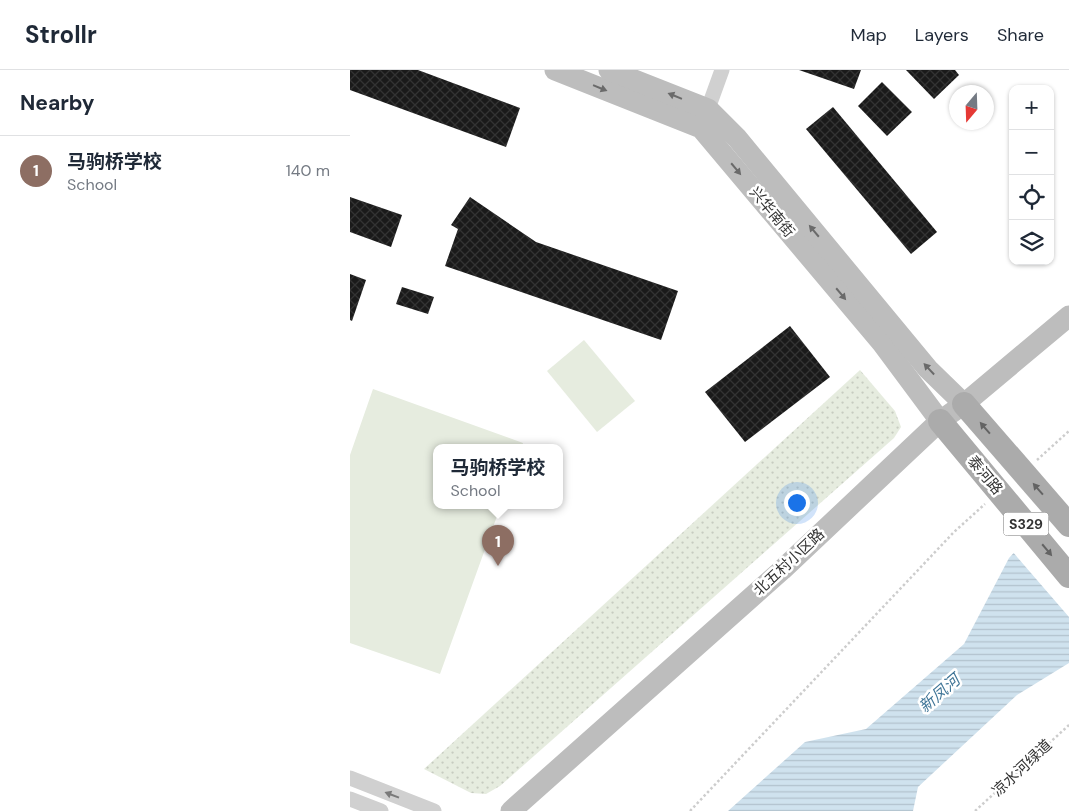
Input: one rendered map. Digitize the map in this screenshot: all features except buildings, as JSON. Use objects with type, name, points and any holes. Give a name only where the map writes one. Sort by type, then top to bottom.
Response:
[{"type":"main road","name":"兴华南街","points":[[555,70],[704,118],[882,343],[940,421]]},
{"type":"main road","name":"兴华南街","points":[[609,70],[704,118],[737,138],[928,369],[964,404]]},
{"type":"main road","name":"北五村小区路","points":[[511,811],[782,570],[940,421],[964,404],[1069,316]]},
{"type":"main road","name":"泰河路","points":[[964,404],[1069,526]]},
{"type":"main road","name":"泰河路","points":[[940,421],[1069,576]]},
{"type":"street","points":[[704,118],[722,70]]},
{"type":"street","points":[[350,778],[434,811]]},
{"type":"street","points":[[350,799],[380,811]]},
{"type":"path","points":[[690,811],[954,532],[983,506]]},
{"type":"path","name":"凉水河绿道","points":[[975,811],[1069,725]]},
{"type":"shaded area","points":[[584,340],[635,401],[597,432],[547,371]]},
{"type":"shaded area","points":[[860,370],[895,411],[901,427],[894,438],[500,786],[486,794],[471,793],[424,769]]},
{"type":"shaded area","points":[[373,389],[523,443],[433,444],[433,509],[500,509],[440,674],[350,643],[350,455]]},
{"type":"water","name":"新凤河","points":[[1069,493],[1069,663],[1017,695],[918,787],[913,811],[728,811],[805,742],[866,729],[964,644],[1009,558]]},
{"type":"pier","points":[[1069,490],[1069,617],[1012,551]]},
{"type":"place","name":"马驹桥学校","points":[[498,566]]}]
